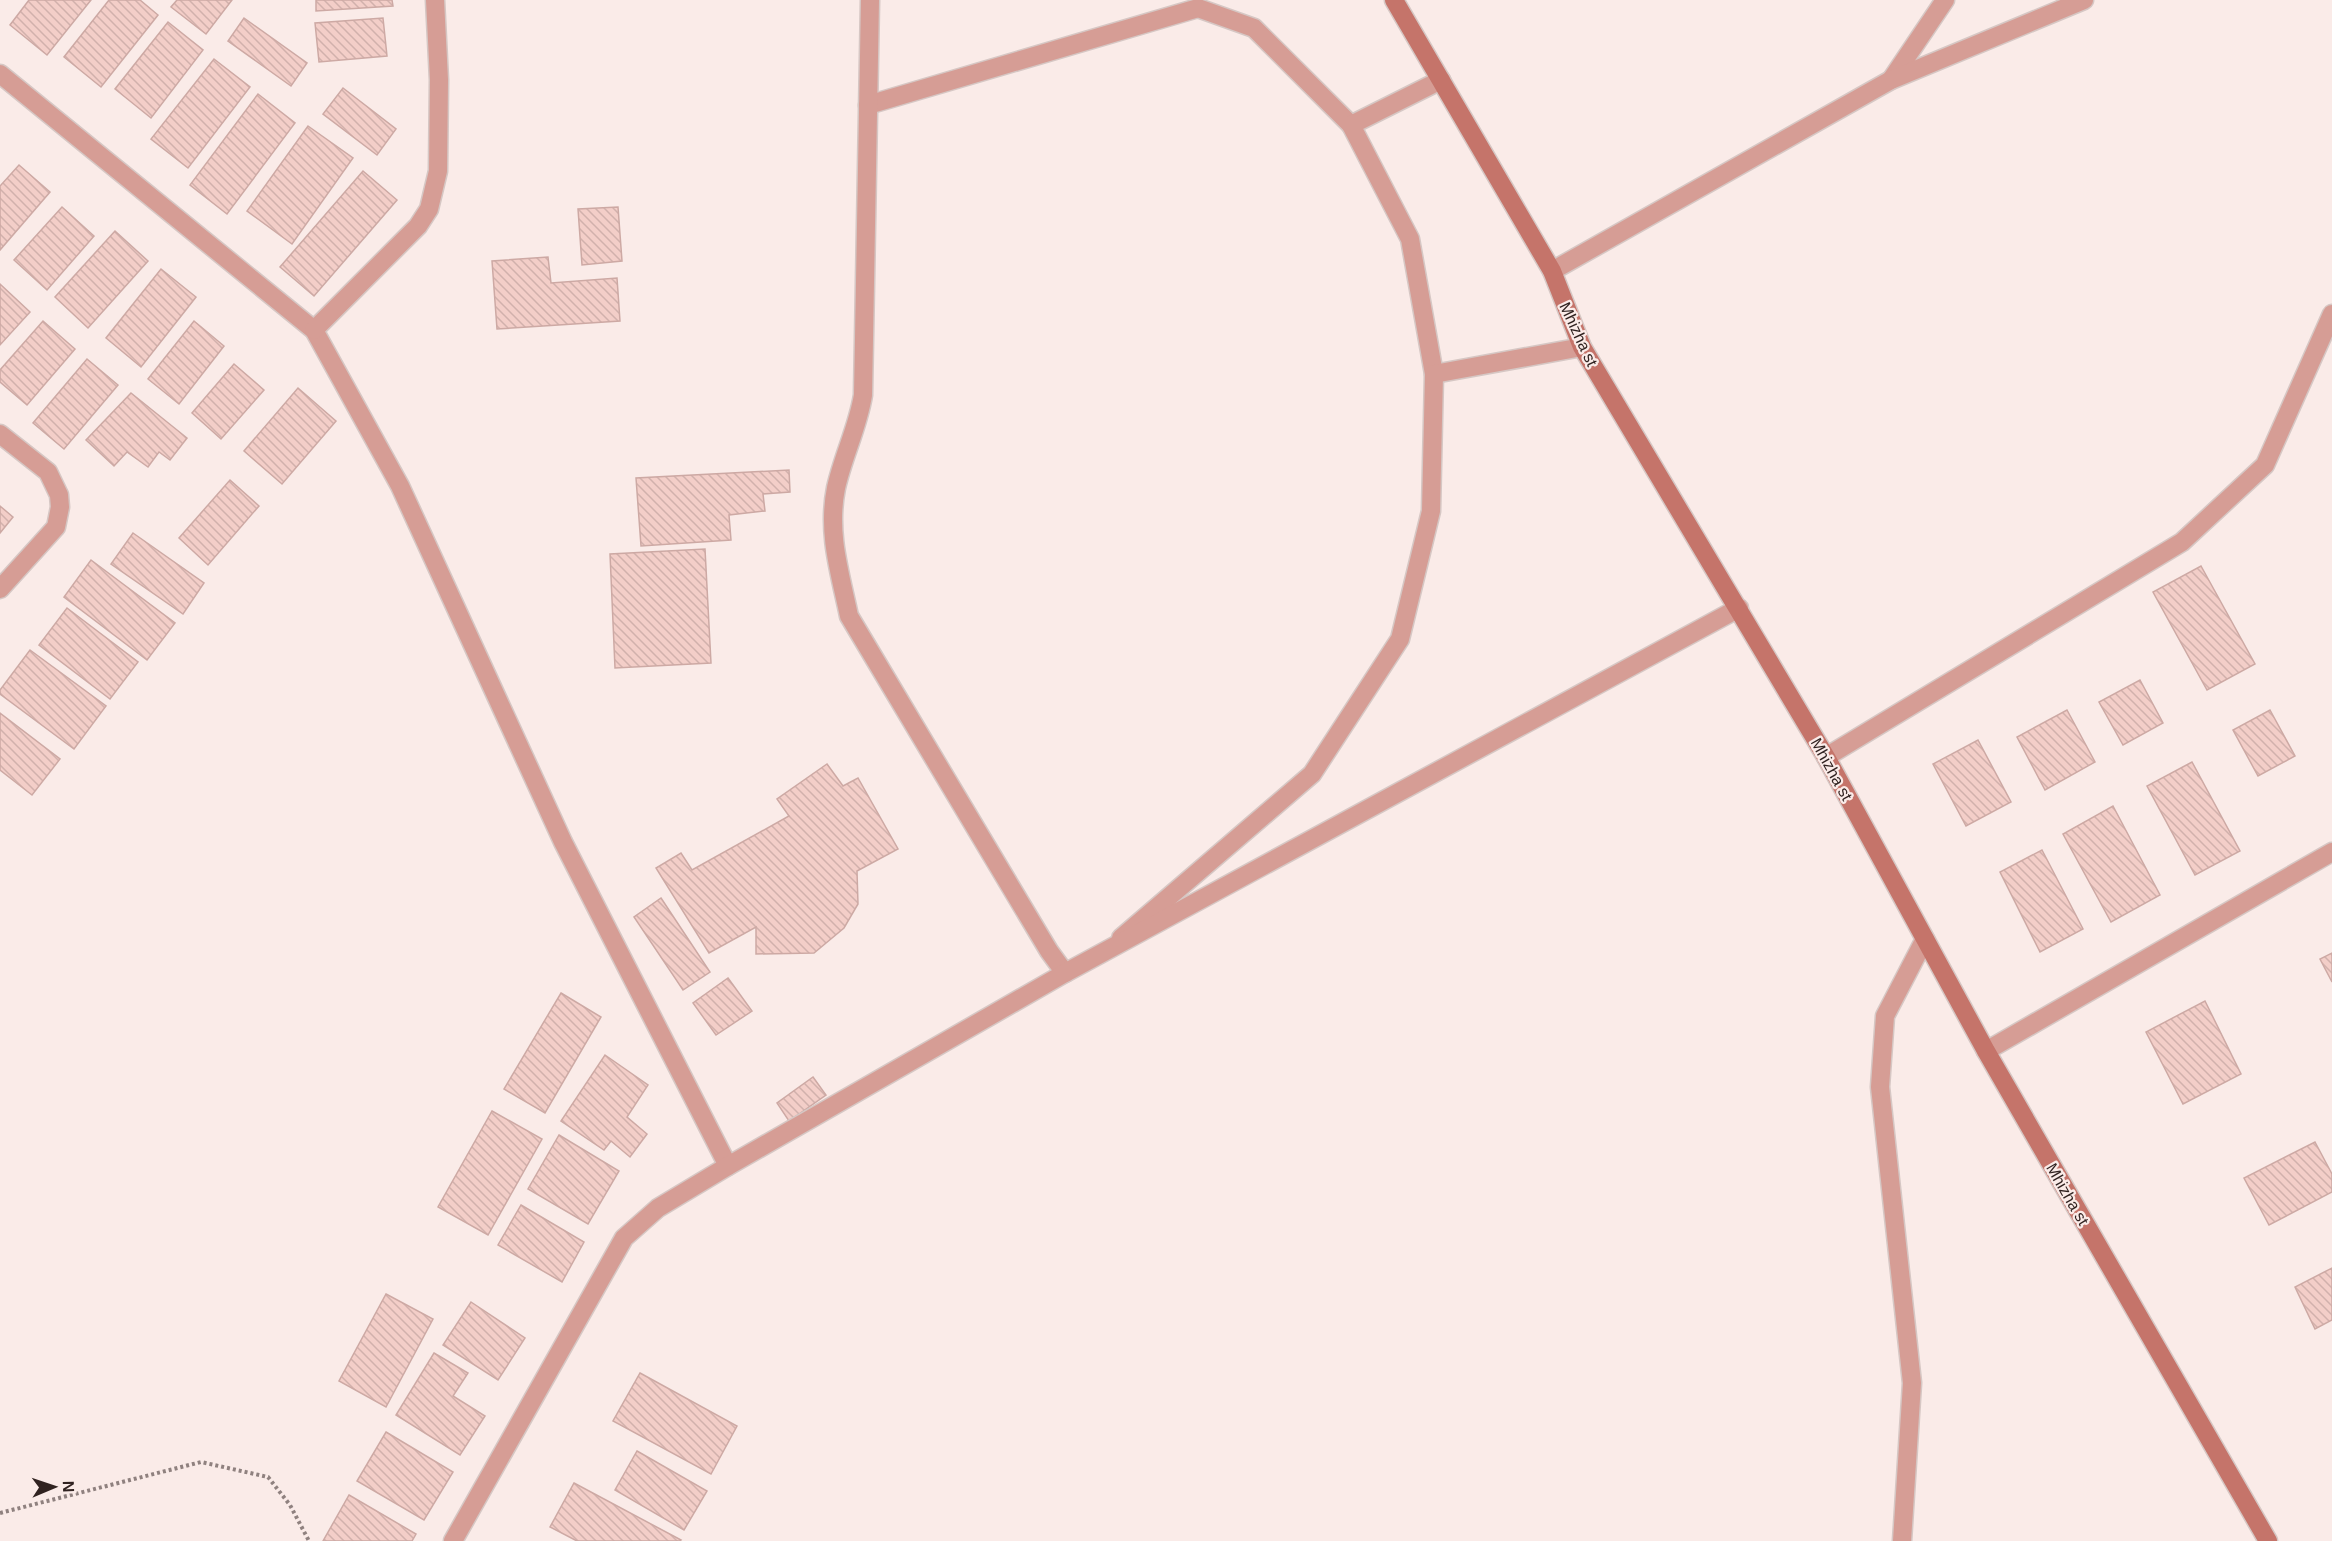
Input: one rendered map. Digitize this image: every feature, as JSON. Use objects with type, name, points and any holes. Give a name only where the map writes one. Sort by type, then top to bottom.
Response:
[{"type":"street","points":[[314,330],[417,226],[429,208],[434,194],[438,157],[439,80],[435,0]]},
{"type":"street","points":[[870,0],[863,394],[860,411],[836,488],[832,534],[836,560],[849,616],[1065,973]]},
{"type":"street","name":"Mhizha st","points":[[1394,0],[1552,271],[1582,347],[1826,756],[1986,1051],[2268,1541]]},
{"type":"street","points":[[1891,80],[1945,0]]},
{"type":"street","points":[[1552,271],[1891,80],[2084,0]]},
{"type":"street","points":[[868,105],[1198,8],[1254,28],[1352,125],[1410,239],[1434,374],[1431,511],[1400,639],[1312,774],[1106,951]]},
{"type":"street","points":[[0,74],[314,330],[400,486],[562,842],[728,1166]]},
{"type":"street","points":[[1352,125],[1441,80]]},
{"type":"street","points":[[1826,756],[2182,542],[2265,465],[2332,314]]},
{"type":"street","points":[[1434,374],[1582,347]]},
{"type":"street","points":[[0,434],[48,472],[59,495],[60,507],[56,527],[0,589]]},
{"type":"street","points":[[453,1541],[624,1238],[658,1208],[1065,973],[1739,608]]},
{"type":"street","points":[[1986,1051],[2332,852]]},
{"type":"street","points":[[1902,1541],[1912,1383],[1880,1087],[1885,1016],[1925,939]]},
{"type":"path","points":[[0,1513],[201,1462],[268,1477],[290,1505],[309,1541]]},
{"type":"building","points":[[29,0],[91,0],[47,55],[10,25]]},
{"type":"building","points":[[109,0],[140,0],[158,15],[101,87],[64,57]]},
{"type":"building","points":[[177,0],[232,0],[206,34],[171,7]]},
{"type":"building","points":[[316,0],[392,0],[393,6],[316,11]]},
{"type":"building","points":[[244,18],[307,63],[291,86],[228,41]]},
{"type":"building","points":[[383,18],[387,56],[319,62],[315,23]]},
{"type":"building","points":[[168,22],[203,50],[151,118],[115,89]]},
{"type":"building","points":[[214,59],[250,87],[188,168],[151,139]]},
{"type":"building","points":[[343,88],[396,129],[377,155],[323,114]]},
{"type":"building","points":[[258,94],[295,123],[227,214],[190,185]]},
{"type":"building","points":[[308,126],[353,158],[292,244],[247,211]]},
{"type":"building","points":[[19,165],[50,192],[0,250],[0,186]]},
{"type":"building","points":[[363,171],[397,200],[314,296],[280,267]]},
{"type":"building","points":[[62,207],[94,236],[47,290],[14,260]]},
{"type":"building","points":[[618,207],[622,261],[582,265],[578,209]]},
{"type":"building","points":[[115,231],[148,261],[88,328],[55,297]]},
{"type":"building","points":[[548,257],[551,283],[617,278],[620,321],[497,329],[492,261]]},
{"type":"building","points":[[161,269],[196,297],[141,367],[106,338]]},
{"type":"building","points":[[0,284],[30,312],[0,345]]},
{"type":"building","points":[[43,321],[75,349],[27,405],[0,382],[0,370]]},
{"type":"building","points":[[194,321],[224,346],[179,404],[148,379]]},
{"type":"building","points":[[87,359],[118,385],[64,449],[33,423]]},
{"type":"building","points":[[234,364],[264,390],[221,439],[192,413]]},
{"type":"building","points":[[298,388],[336,421],[282,484],[244,451]]},
{"type":"building","points":[[131,393],[187,438],[170,460],[159,452],[148,467],[127,452],[114,466],[86,440]]},
{"type":"building","points":[[789,470],[790,492],[763,494],[765,511],[729,515],[731,540],[641,546],[636,478]]},
{"type":"building","points":[[230,480],[259,506],[208,565],[179,538]]},
{"type":"building","points":[[0,506],[13,517],[0,533]]},
{"type":"building","points":[[133,533],[204,583],[183,614],[111,564]]},
{"type":"building","points":[[705,549],[711,663],[615,668],[610,554]]},
{"type":"building","points":[[91,560],[175,623],[147,660],[64,597]]},
{"type":"building","points":[[2201,566],[2255,664],[2207,690],[2153,592]]},
{"type":"building","points":[[67,608],[138,662],[110,699],[39,645]]},
{"type":"building","points":[[30,650],[106,706],[74,749],[0,694],[0,690]]},
{"type":"building","points":[[2140,680],[2163,723],[2123,745],[2099,702]]},
{"type":"building","points":[[2067,710],[2095,762],[2045,790],[2017,737]]},
{"type":"building","points":[[2270,710],[2295,756],[2258,776],[2233,730]]},
{"type":"building","points":[[0,713],[60,759],[32,795],[0,770]]},
{"type":"building","points":[[1978,740],[2011,802],[1966,826],[1933,764]]},
{"type":"building","points":[[2192,762],[2240,851],[2195,875],[2147,786]]},
{"type":"building","points":[[827,764],[843,786],[858,778],[898,849],[857,871],[858,904],[844,928],[814,953],[756,954],[756,927],[709,953],[656,868],[681,853],[692,870],[789,816],[777,799]]},
{"type":"building","points":[[2113,806],[2160,895],[2111,922],[2063,834]]},
{"type":"building","points":[[2042,850],[2083,929],[2040,952],[2000,872]]},
{"type":"building","points":[[661,898],[710,972],[683,990],[634,917]]},
{"type":"building","points":[[2332,953],[2332,982],[2320,959]]},
{"type":"building","points":[[728,978],[752,1011],[716,1035],[693,1003]]},
{"type":"building","points":[[561,993],[601,1017],[545,1113],[504,1089]]},
{"type":"building","points":[[2205,1001],[2241,1074],[2183,1104],[2146,1032]]},
{"type":"building","points":[[605,1055],[648,1085],[627,1117],[647,1134],[630,1157],[611,1141],[604,1150],[561,1121]]},
{"type":"building","points":[[813,1077],[826,1095],[789,1121],[777,1103]]},
{"type":"building","points":[[492,1111],[542,1139],[488,1235],[438,1207]]},
{"type":"building","points":[[559,1135],[619,1171],[588,1224],[528,1189]]},
{"type":"building","points":[[2315,1142],[2332,1174],[2332,1192],[2269,1225],[2244,1178]]},
{"type":"building","points":[[521,1205],[584,1242],[562,1282],[498,1245]]},
{"type":"building","points":[[2332,1268],[2332,1320],[2315,1329],[2295,1287]]},
{"type":"building","points":[[386,1294],[433,1319],[386,1407],[339,1381]]},
{"type":"building","points":[[471,1302],[525,1338],[498,1380],[443,1345]]},
{"type":"building","points":[[434,1353],[468,1373],[453,1396],[485,1416],[460,1455],[396,1415]]},
{"type":"building","points":[[640,1373],[737,1426],[711,1474],[613,1421]]},
{"type":"building","points":[[386,1432],[453,1472],[424,1520],[357,1481]]},
{"type":"building","points":[[637,1451],[707,1491],[684,1530],[615,1490]]},
{"type":"building","points":[[574,1483],[681,1540],[577,1541],[550,1527]]},
{"type":"building","points":[[349,1495],[416,1534],[412,1541],[323,1541]]}]
